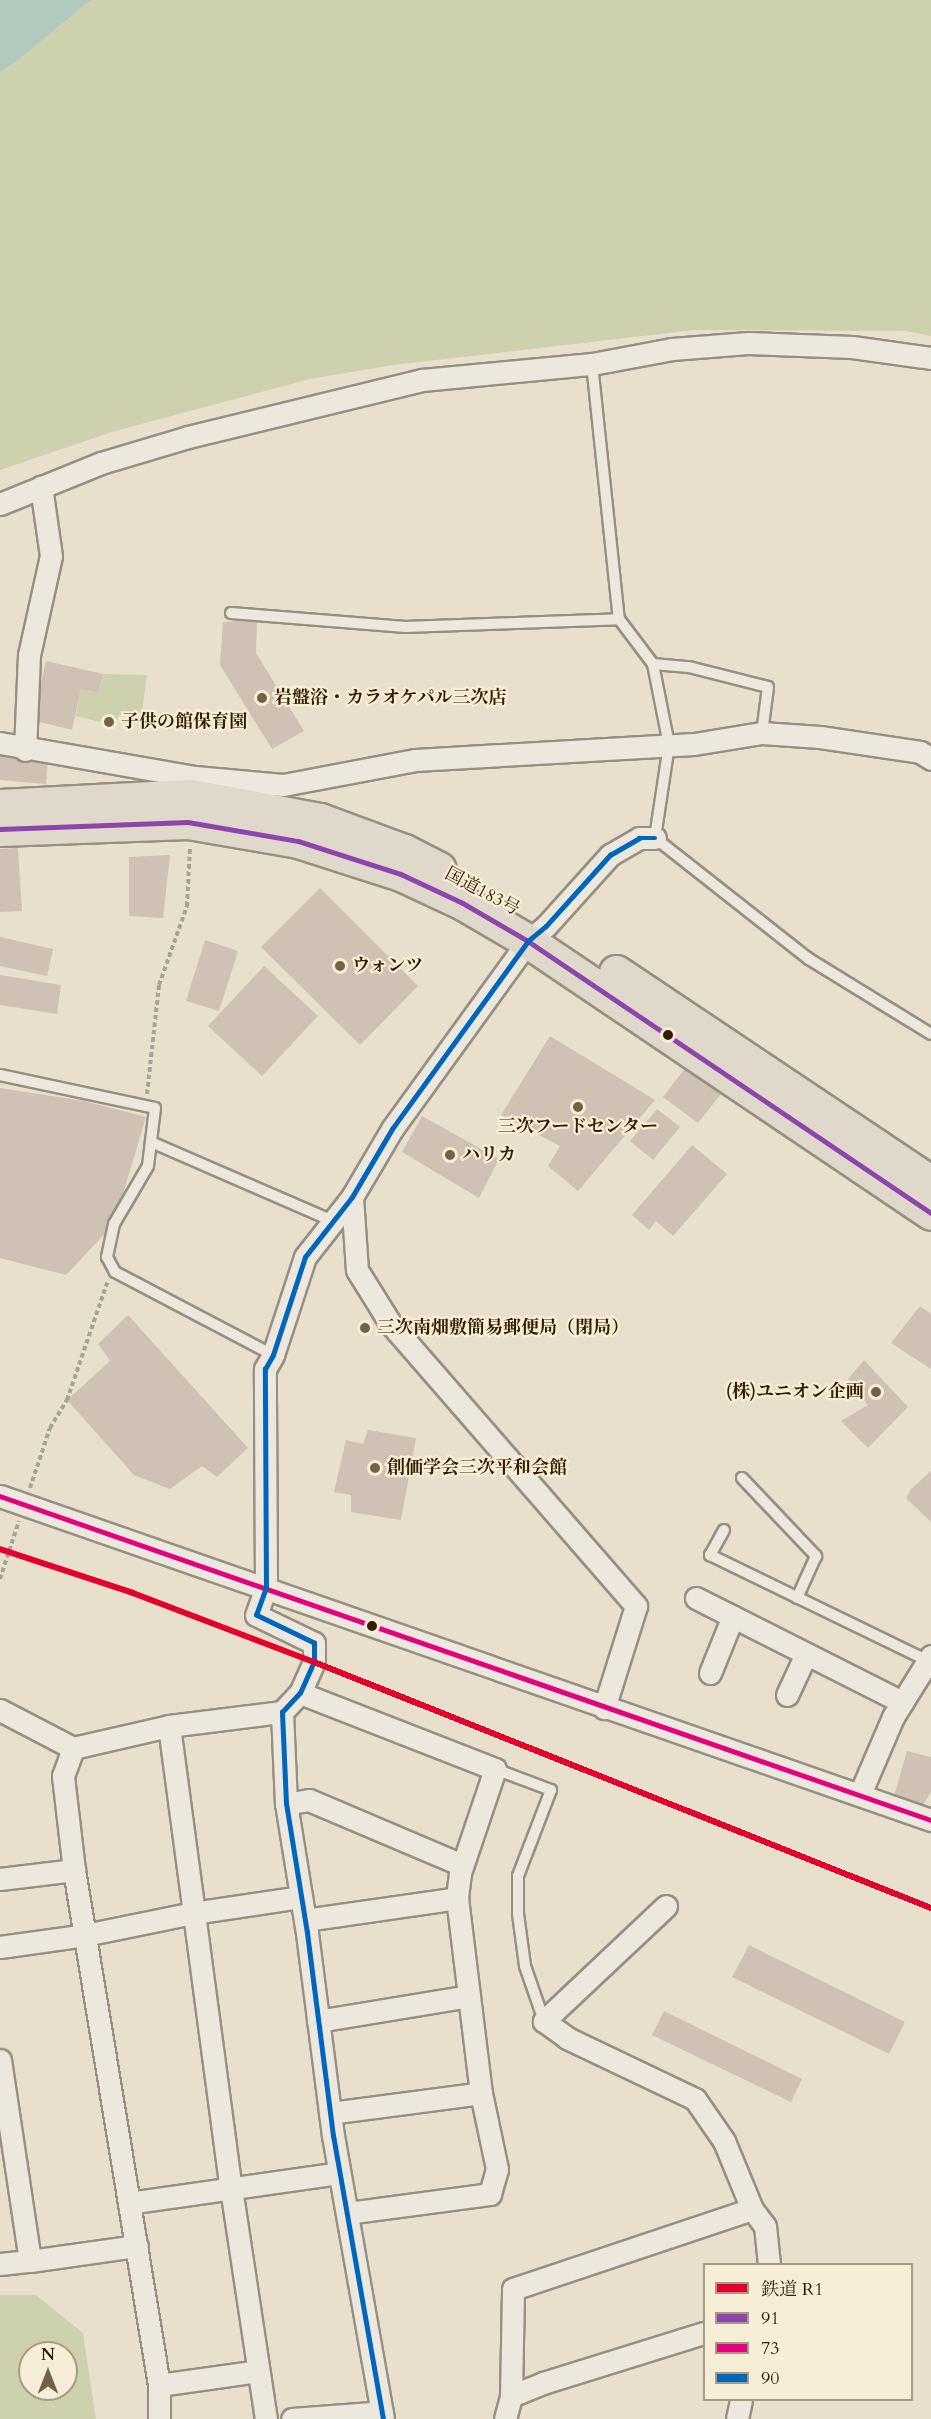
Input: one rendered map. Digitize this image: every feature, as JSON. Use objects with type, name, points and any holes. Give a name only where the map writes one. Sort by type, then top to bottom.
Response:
[{"type":"highway","name":"国道183号","points":[[0,806],[192,798],[298,841],[401,874],[463,903],[537,933],[931,1183]]},
{"type":"highway","name":"国道183号","points":[[0,829],[192,798]]},
{"type":"highway","name":"国道183号","points":[[537,933],[931,1212]]},
{"type":"street","points":[[0,504],[101,463],[188,437],[422,380],[592,364],[672,349],[748,343],[852,347],[931,358]]},
{"type":"street","points":[[25,750],[29,655],[51,556],[41,487]]},
{"type":"street","points":[[0,743],[192,798],[283,785],[415,760],[669,745],[762,733],[820,736],[920,752],[931,759]]},
{"type":"street","points":[[0,1710],[73,1748],[169,1726],[282,1712],[300,1693],[314,1662],[314,1643],[256,1615],[266,1588],[266,1369],[273,1355],[305,1257],[352,1197],[392,1129],[537,933],[610,855],[639,838],[655,838]]},
{"type":"street","points":[[352,1197],[357,1270],[390,1323],[636,1606],[604,1708]]},
{"type":"street","points":[[0,1496],[931,1820]]},
{"type":"street","points":[[696,1598],[902,1702]]},
{"type":"street","points":[[710,1673],[733,1616]]},
{"type":"street","points":[[787,1695],[806,1654]]},
{"type":"street","points":[[860,1794],[892,1717],[929,1659]]},
{"type":"street","points":[[300,1693],[495,1768],[462,1865],[457,1898],[481,2093],[497,2169],[490,2194],[347,2213]]},
{"type":"street","points":[[282,1712],[286,1804],[305,1920],[330,2113],[383,2416],[292,2419]]},
{"type":"street","points":[[169,1726],[231,2188],[266,2419]]},
{"type":"street","points":[[73,1748],[63,1776],[74,1870],[159,2385],[159,2419]]},
{"type":"street","points":[[286,1804],[309,1800],[462,1865]]},
{"type":"street","points":[[0,1879],[74,1870]]},
{"type":"street","points":[[0,1947],[85,1935],[193,1912],[300,1896]]},
{"type":"street","points":[[305,1920],[457,1898]]},
{"type":"street","points":[[666,1906],[544,2021],[567,2038],[695,2099],[724,2141],[752,2209],[765,2226],[769,2263]]},
{"type":"street","points":[[318,2021],[469,1996]]},
{"type":"street","points":[[0,2060],[30,2261]]},
{"type":"street","points":[[330,2113],[481,2093]]},
{"type":"street","points":[[129,2203],[339,2173]]},
{"type":"street","points":[[505,2419],[511,2396],[513,2289],[752,2209]]},
{"type":"street","points":[[0,2265],[137,2246]]},
{"type":"street","points":[[511,2396],[703,2334]]},
{"type":"street","points":[[159,2385],[258,2371]]},
{"type":"street","points":[[737,2419],[741,2401]]},
{"type":"lane","points":[[592,364],[619,619],[653,664],[669,745],[655,838],[809,959],[931,1034]]},
{"type":"lane","points":[[231,613],[405,627],[619,619]]},
{"type":"lane","points":[[653,664],[689,667],[768,687],[762,733]]},
{"type":"lane","points":[[0,1075],[155,1108],[148,1166],[114,1224],[107,1257],[116,1272],[273,1355]]},
{"type":"lane","points":[[151,1142],[333,1221]]},
{"type":"lane","points":[[742,1478],[816,1557],[797,1598]]},
{"type":"lane","points":[[724,1530],[710,1555],[929,1659]]},
{"type":"lane","points":[[495,1768],[551,1790],[518,1876],[518,1914],[525,1966],[544,2021]]},
{"type":"path","points":[[146,1106],[159,985],[187,906],[192,798]]},
{"type":"path","points":[[0,1579],[50,1428],[67,1400],[112,1266]]},
{"type":"green space","points":[[91,0],[931,0],[931,336],[905,331],[695,330],[393,365],[310,379],[115,431],[0,470],[0,72]]},
{"type":"green space","points":[[103,674],[147,675],[141,719],[119,715],[115,726],[76,716],[81,689],[98,693]]},
{"type":"green space","points":[[0,2295],[36,2295],[83,2333],[96,2419],[0,2419]]},
{"type":"shaded area","points":[[0,0],[91,0],[0,72]]},
{"type":"building","name":"岩盤浴・カラオケパル三次店","points":[[257,620],[256,653],[304,731],[272,749],[220,665],[223,622]]},
{"type":"building","points":[[46,661],[103,674],[98,693],[81,689],[72,730],[32,720]]},
{"type":"building","points":[[0,754],[48,759],[46,784],[0,780]]},
{"type":"building","points":[[18,848],[22,911],[0,912],[0,849]]},
{"type":"building","points":[[170,855],[163,918],[129,916],[129,857]]},
{"type":"building","name":"ウォンツ","points":[[320,888],[418,986],[360,1045],[261,947]]},
{"type":"building","points":[[0,937],[53,949],[47,976],[0,966]]},
{"type":"building","points":[[205,940],[238,951],[219,1011],[186,1001]]},
{"type":"building","points":[[264,966],[318,1016],[262,1076],[208,1026]]},
{"type":"building","points":[[0,975],[61,985],[57,1014],[0,1005]]},
{"type":"building","name":"三次フードセンター","points":[[550,1036],[655,1100],[578,1191],[548,1166],[560,1146],[501,1115]]},
{"type":"building","points":[[689,1063],[724,1090],[698,1123],[663,1097]]},
{"type":"building","points":[[0,1088],[84,1101],[146,1117],[114,1224],[66,1275],[0,1258]]},
{"type":"building","points":[[657,1109],[680,1127],[653,1160],[630,1141]]},
{"type":"building","name":"ハリカ","points":[[422,1116],[499,1159],[479,1198],[402,1152]]},
{"type":"building","points":[[692,1145],[727,1174],[673,1236],[656,1221],[649,1230],[632,1215]]},
{"type":"building","points":[[920,1306],[931,1314],[931,1369],[891,1343]]},
{"type":"building","points":[[128,1315],[248,1448],[217,1477],[202,1466],[170,1489],[134,1475],[67,1400],[110,1361],[98,1344]]},
{"type":"building","name":"(株)ユニオン企画","points":[[864,1360],[908,1407],[868,1448],[841,1421],[868,1405],[848,1379]]},
{"type":"building","name":"創価学会三次平和会館","points":[[368,1430],[416,1438],[401,1520],[351,1512],[351,1495],[334,1492],[346,1440],[363,1444]]},
{"type":"building","points":[[931,1471],[931,1522],[906,1498],[911,1489]]},
{"type":"building","points":[[907,1751],[931,1757],[931,1792],[918,1813],[892,1803]]},
{"type":"building","points":[[749,1945],[905,2022],[889,2054],[732,1977]]},
{"type":"building","points":[[664,2011],[802,2079],[791,2102],[652,2035]]},
{"type":"rail line","name":"R1","points":[[0,1549],[133,1593],[314,1662],[931,1908]]},
{"type":"transit line","name":"91","points":[[0,829],[188,822],[298,841],[401,874],[463,903],[528,941],[931,1213]]},
{"type":"transit line","name":"90","points":[[383,2419],[333,2136],[307,1933],[286,1804],[282,1712],[300,1693],[314,1662],[314,1643],[256,1615],[266,1588],[265,1369],[273,1355],[305,1257],[352,1197],[392,1129],[528,941],[546,926],[610,855],[639,838],[655,838]]},
{"type":"transit line","name":"73","points":[[0,1496],[931,1820]]},
{"type":"place","name":"岩盤浴・カラオケパル三次店","points":[[262,698]]},
{"type":"place","name":"子供の館保育園","points":[[109,722]]},
{"type":"place","name":"ウォンツ","points":[[340,966]]},
{"type":"place","name":"三次フードセンター","points":[[578,1107]]},
{"type":"place","name":"ハリカ","points":[[450,1155]]},
{"type":"place","name":"三次南畑敷簡易郵便局（閉局）","points":[[365,1328]]},
{"type":"place","name":"(株)ユニオン企画","points":[[876,1392]]},
{"type":"place","name":"創価学会三次平和会館","points":[[375,1468]]}]
